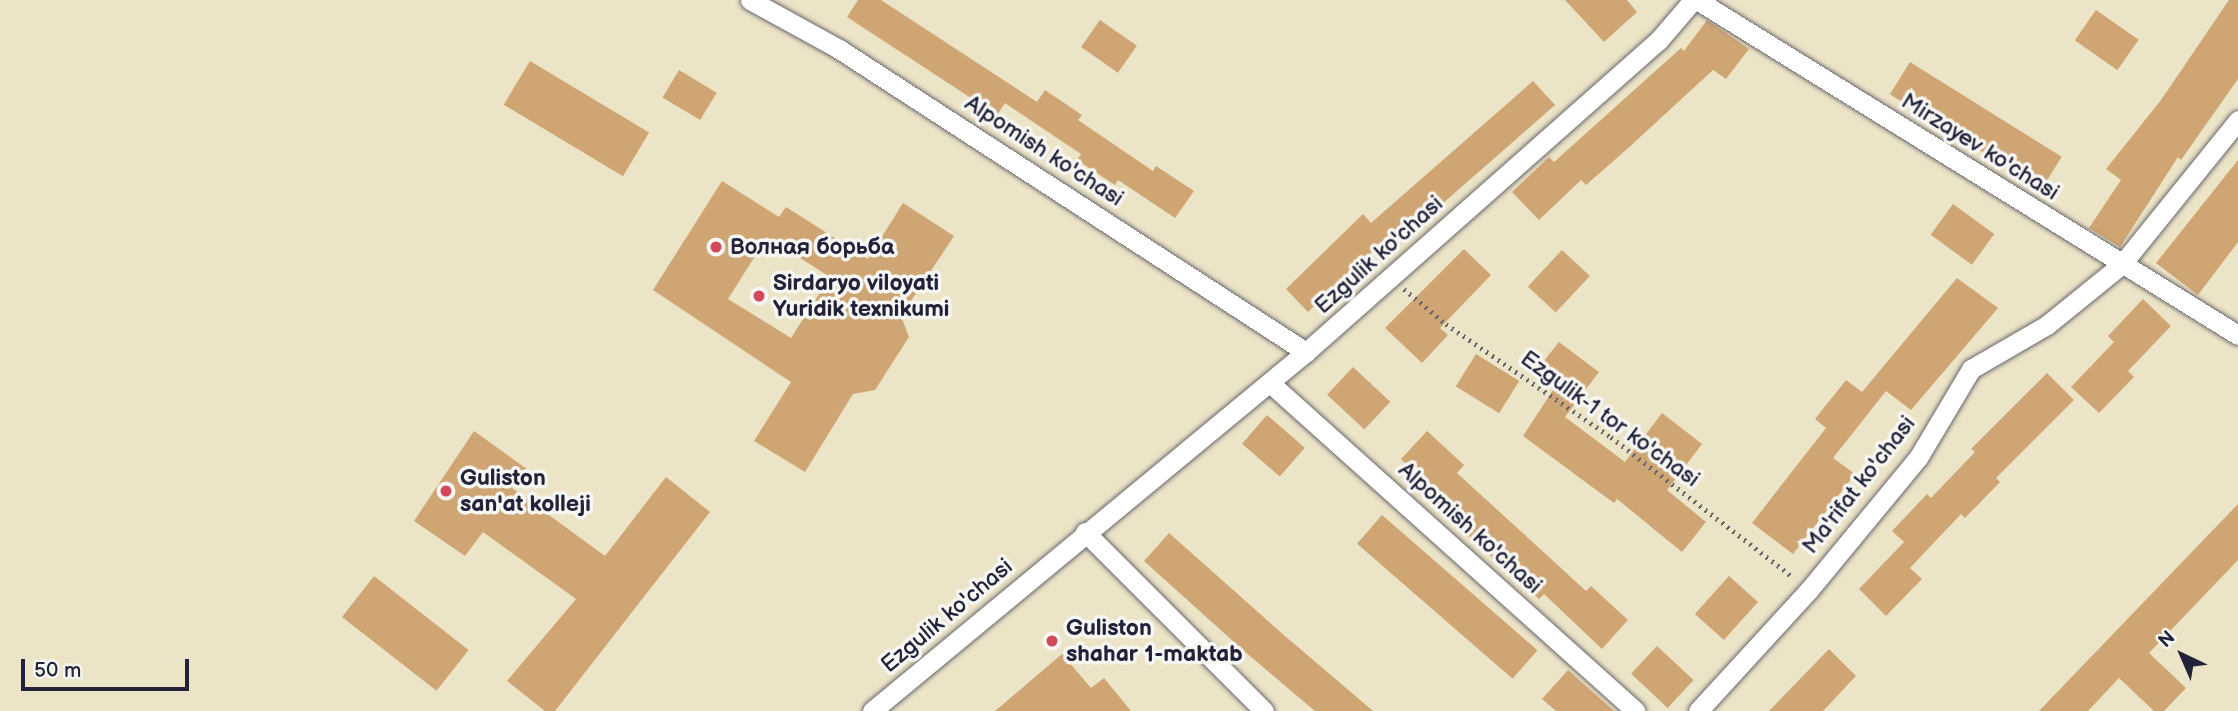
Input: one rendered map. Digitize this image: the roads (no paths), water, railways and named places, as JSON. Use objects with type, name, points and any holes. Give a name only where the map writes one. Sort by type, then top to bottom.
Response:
[{"type":"street","name":"Alpomish ko'chasi","points":[[750,0],[839,49],[1306,352]]},
{"type":"street","name":"Ezgulik ko'chasi","points":[[872,711],[1085,532],[1306,352],[1658,41],[1695,0]]},
{"type":"street","name":"Mirzayev ko'chasi","points":[[1695,0],[2238,335]]},
{"type":"street","name":"Ma'rifat ko'chasi","points":[[1698,711],[1809,590],[1918,458],[1971,369],[2047,325],[2122,264],[2238,120]]},
{"type":"street","name":"Alpomish ko'chasi","points":[[1270,383],[1636,711]]},
{"type":"street","points":[[1085,532],[1264,711]]},
{"type":"place","name":"Волная борьба","points":[[716,247]]},
{"type":"place","name":"Sirdaryo viloyati Yuridik texnikumi","points":[[759,296]]},
{"type":"place","name":"Guliston san'at kolleji","points":[[446,491]]},
{"type":"place","name":"Guliston shahar 1-maktab","points":[[1052,641]]}]
